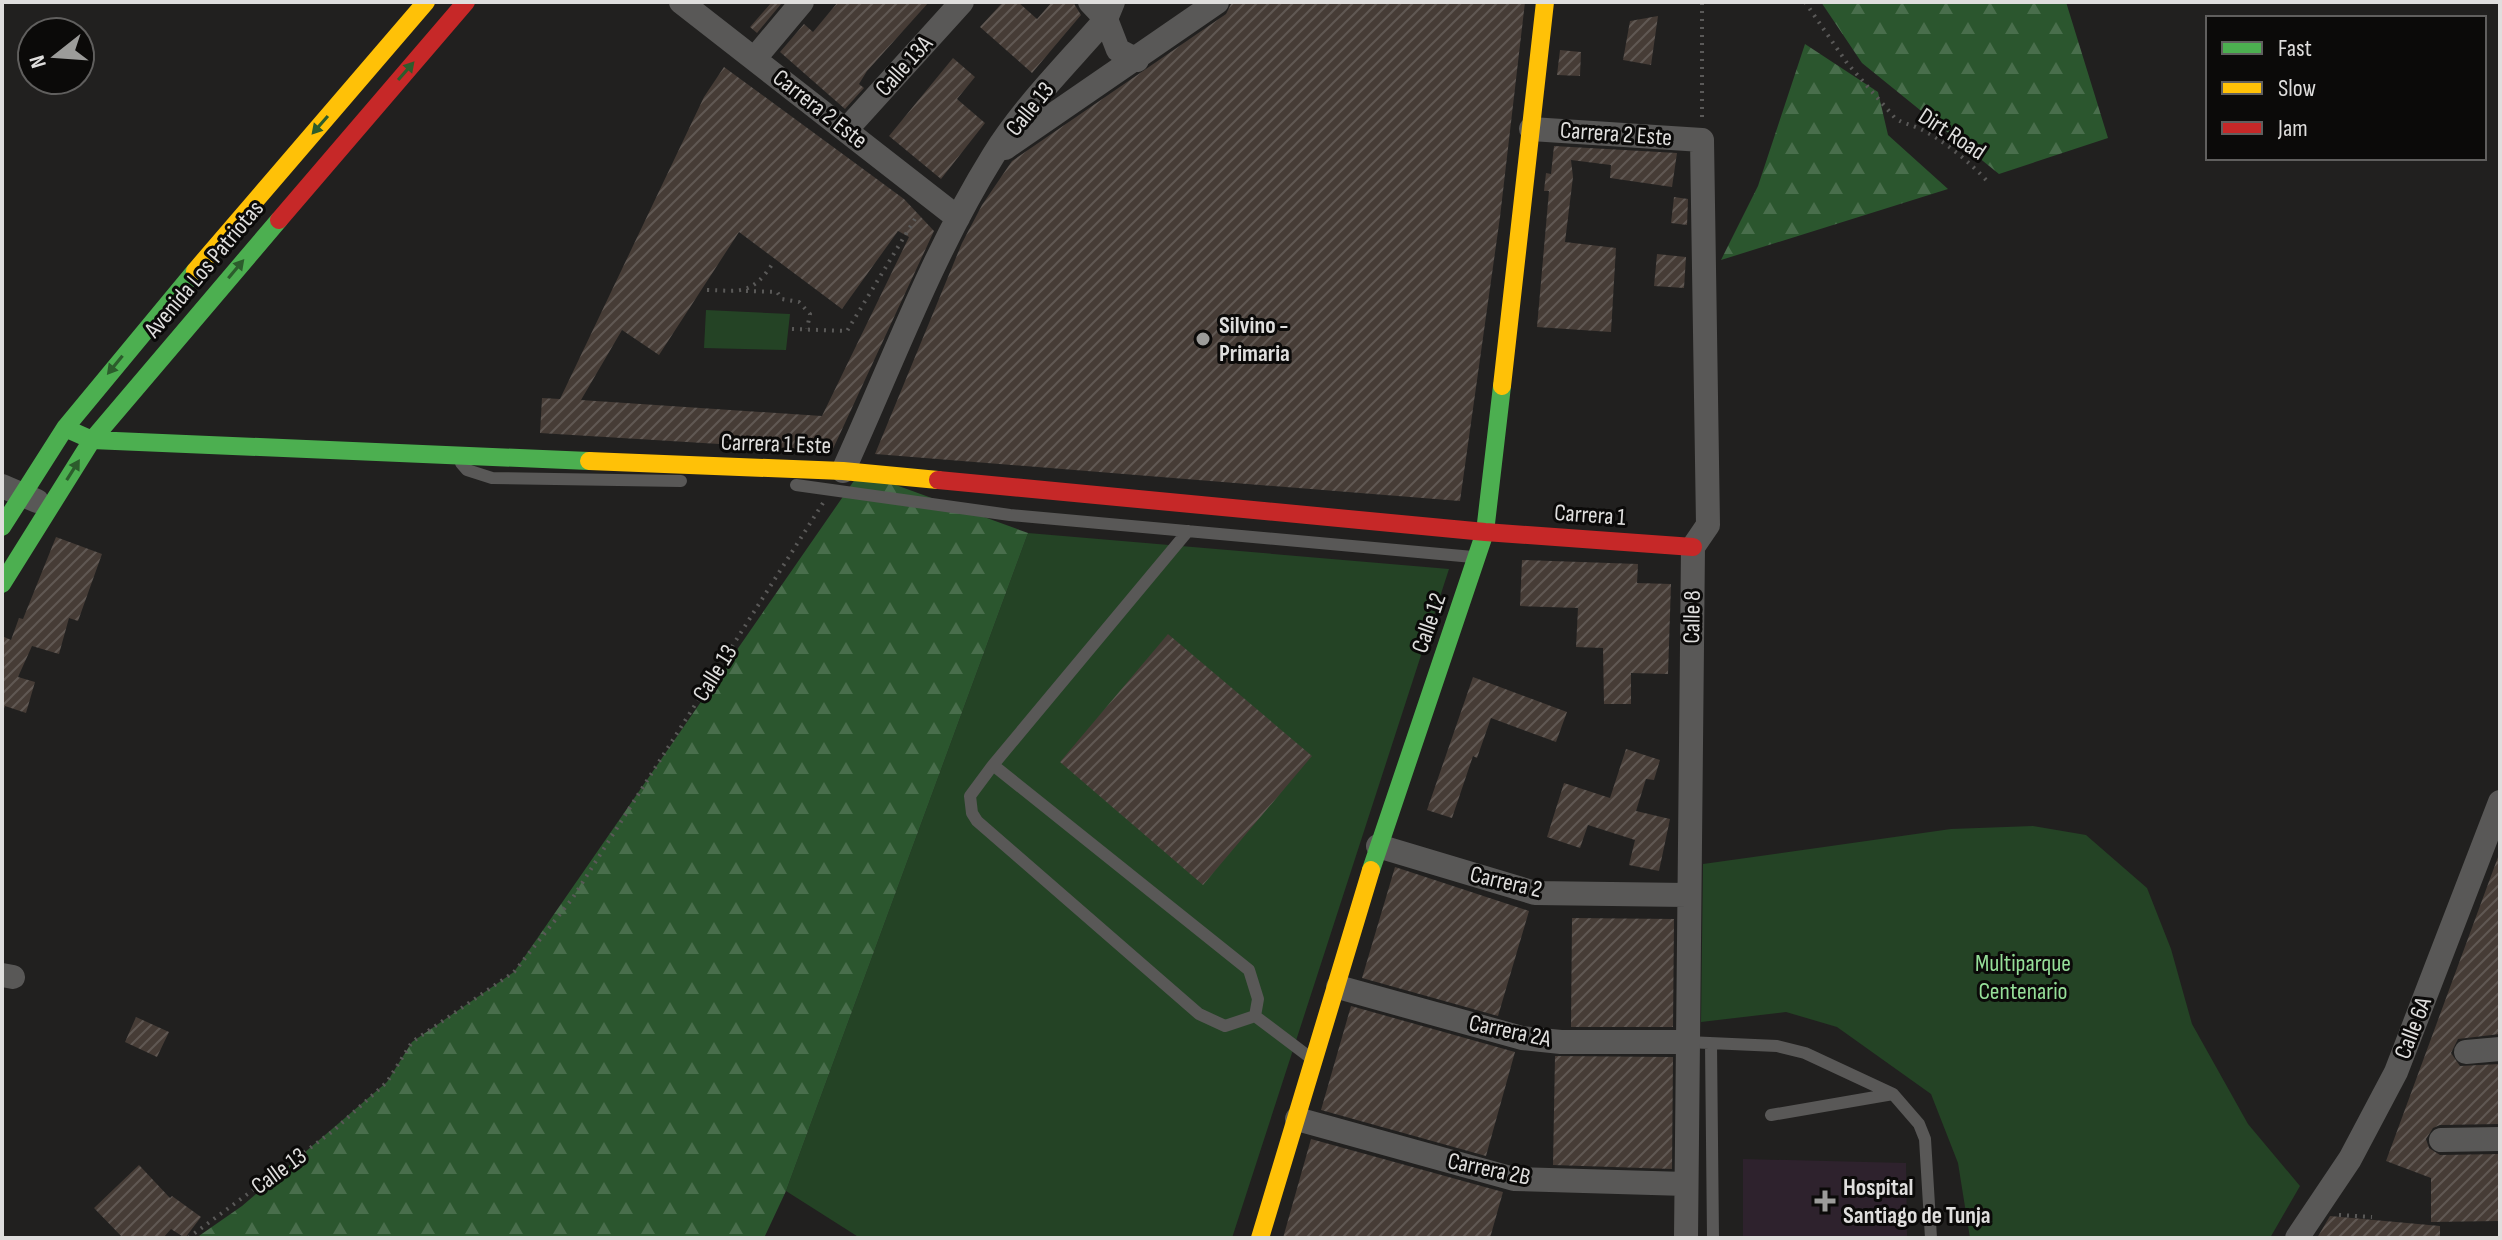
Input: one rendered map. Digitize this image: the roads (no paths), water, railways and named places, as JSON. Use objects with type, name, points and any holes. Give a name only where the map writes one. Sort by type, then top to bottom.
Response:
[{"type":"street","name":"Avenida Los Patriotas","points":[[2,527],[12,490],[128,349],[426,2]]},
{"type":"street","name":"Avenida Los Patriotas","points":[[2,584],[92,440],[466,2]]},
{"type":"street","name":"Carrera 2 Este","points":[[681,2],[958,218]]},
{"type":"street","points":[[755,58],[802,2]]},
{"type":"street","name":"Calle 13A","points":[[846,130],[962,2]]},
{"type":"street","points":[[993,156],[1137,60],[1217,2]]},
{"type":"street","name":"Calle 12","points":[[1260,1238],[1378,846],[1485,532],[1545,2]]},
{"type":"street","points":[[1103,8],[1118,50],[1137,60]]},
{"type":"street","name":"Calle 13","points":[[837,480],[958,218],[993,156],[1103,8]]},
{"type":"street","name":"Carrera 2 Este","points":[[1531,129],[1702,140]]},
{"type":"street","name":"Calle 8","points":[[1686,1238],[1686,1184],[1699,1043],[1687,895],[1693,547],[1708,525],[1702,140]]},
{"type":"street","name":"Carrera 1 Este","points":[[65,428],[92,440],[455,455],[837,480],[1485,532]]},
{"type":"street","points":[[12,490],[51,506]]},
{"type":"street","name":"Carrera 1","points":[[1485,532],[1693,547]]},
{"type":"street","name":"Calle 6A","points":[[2297,1238],[2350,1159],[2396,1072],[2500,802]]},
{"type":"street","name":"Carrera 2","points":[[1378,846],[1535,893],[1687,895]]},
{"type":"street","name":"Carrera 2A","points":[[1338,987],[1522,1038],[1561,1042],[1699,1043]]},
{"type":"street","points":[[2466,1052],[2500,1049]]},
{"type":"street","name":"Carrera 2B","points":[[1297,1119],[1514,1179],[1686,1184]]},
{"type":"street","points":[[2441,1140],[2500,1139]]},
{"type":"lane","points":[[455,455],[467,470],[492,478],[702,482]]},
{"type":"lane","points":[[787,485],[837,480],[1010,515],[1476,557]]},
{"type":"lane","points":[[1188,531],[993,765],[970,796],[972,813],[977,821],[1199,1014],[1225,1026],[1255,1016]]},
{"type":"lane","points":[[993,765],[1249,970],[1258,999],[1255,1016]]},
{"type":"lane","points":[[1255,1016],[1315,1061]]},
{"type":"lane","points":[[1713,1238],[1699,1043],[1777,1046],[1805,1053],[1893,1094],[1919,1124],[1925,1139],[1931,1238]]},
{"type":"lane","points":[[1771,1115],[1893,1094]]},
{"type":"place","name":"Silvino - Primaria","points":[[1203,339]]},
{"type":"place","name":"Hospital Santiago de Tunja","points":[[1825,1201]]},
{"type":"park label","name":"Multiparque Centenario","points":[[2023,977]]}]
